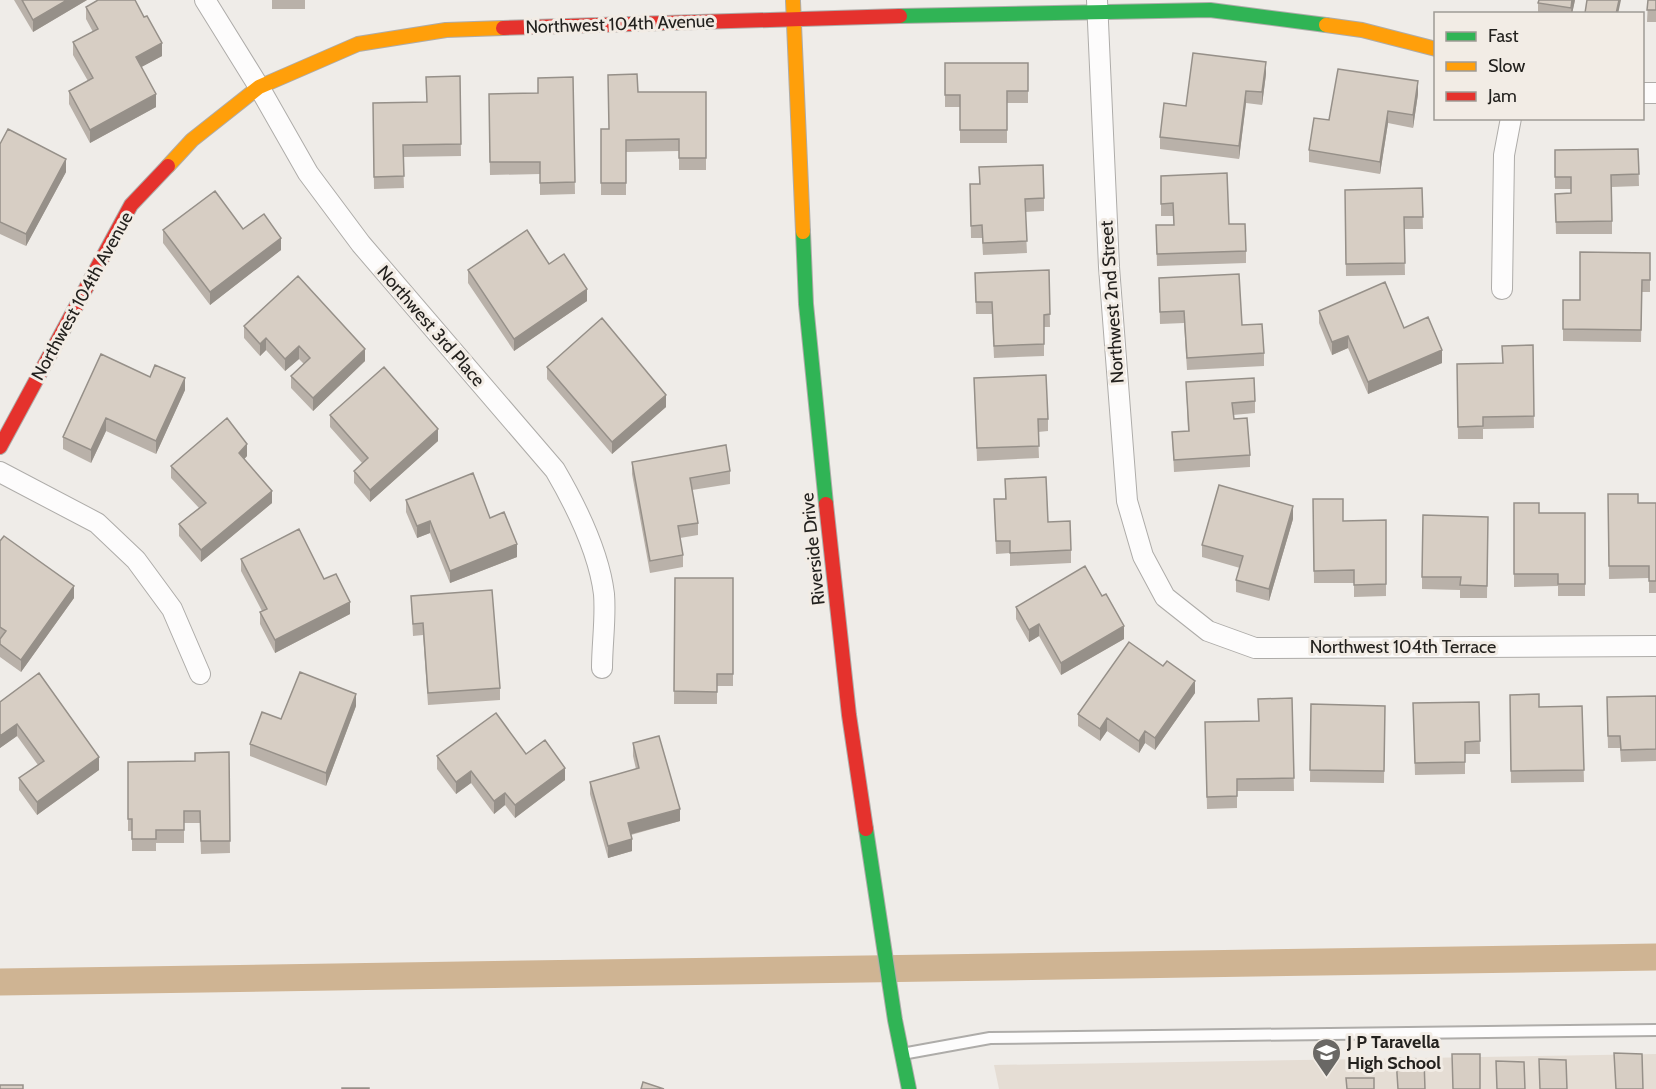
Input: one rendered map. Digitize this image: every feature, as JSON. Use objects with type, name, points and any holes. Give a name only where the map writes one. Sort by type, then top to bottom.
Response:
[{"type":"street","name":"Northwest 3rd Place","points":[[205,0],[259,87],[308,173],[361,244],[555,470],[575,505],[594,554],[604,595],[602,668]]},
{"type":"street","name":"Riverside Drive","points":[[793,0],[806,304],[849,715],[895,1020],[909,1089]]},
{"type":"street","name":"Northwest 104th Avenue","points":[[0,447],[131,206],[192,140],[259,87],[358,44],[446,30],[1097,6],[1210,10],[1362,30],[1434,48]]},
{"type":"street","name":"Northwest 2nd Street","points":[[1097,6],[1109,267],[1127,501],[1143,556],[1165,597]]},
{"type":"street","points":[[1502,289],[1504,154],[1511,120]]},
{"type":"street","points":[[0,472],[97,524],[136,560],[172,609],[200,674]]},
{"type":"street","name":"Northwest 104th Terrace","points":[[1165,597],[1208,631],[1255,648],[1656,646]]},
{"type":"lane","points":[[902,1054],[990,1038],[1656,1030]]},
{"type":"shaded area","name":"J P Taravella High School","points":[[1656,1054],[1656,1089],[999,1089],[994,1065]]},
{"type":"building","points":[[22,0],[67,0],[33,20]]},
{"type":"building","points":[[98,0],[135,0],[162,43],[136,57],[156,94],[90,130],[69,91],[93,78],[73,42],[98,29],[86,7]]},
{"type":"building","points":[[1539,0],[1572,0],[1571,8],[1538,3]]},
{"type":"building","points":[[1587,0],[1619,0],[1616,12],[1585,12]]},
{"type":"building","points":[[1648,0],[1656,0],[1656,10],[1647,10]]},
{"type":"building","points":[[1193,53],[1266,62],[1262,92],[1246,91],[1239,146],[1160,137],[1164,103],[1186,106]]},
{"type":"building","points":[[945,63],[1028,63],[1028,91],[1007,91],[1007,130],[960,130],[960,95],[945,95]]},
{"type":"building","points":[[1338,69],[1418,81],[1413,115],[1388,111],[1380,162],[1309,150],[1314,118],[1329,120]]},
{"type":"building","points":[[637,74],[638,92],[706,92],[706,158],[679,158],[679,139],[626,140],[626,183],[601,183],[601,129],[609,129],[608,75]]},
{"type":"building","points":[[460,76],[461,144],[403,145],[404,176],[374,177],[373,103],[427,102],[426,77]]},
{"type":"building","points":[[573,77],[575,182],[540,183],[540,162],[490,162],[489,94],[538,93],[538,78]]},
{"type":"building","points":[[8,129],[66,159],[26,234],[0,222],[0,144]]},
{"type":"building","points":[[1638,149],[1639,174],[1611,175],[1612,221],[1556,222],[1555,194],[1571,193],[1571,177],[1555,177],[1555,150]]},
{"type":"building","points":[[1043,165],[1044,198],[1025,199],[1027,241],[983,243],[982,225],[971,226],[970,184],[980,184],[979,167]]},
{"type":"building","points":[[1227,173],[1229,224],[1245,224],[1246,251],[1157,254],[1156,225],[1174,225],[1173,203],[1161,204],[1161,176]]},
{"type":"building","points":[[1422,188],[1423,217],[1404,217],[1405,263],[1346,264],[1345,190]]},
{"type":"building","points":[[215,191],[243,229],[264,214],[281,238],[210,292],[163,230]]},
{"type":"building","points":[[527,230],[549,264],[564,254],[587,289],[514,339],[468,270]]},
{"type":"building","points":[[1580,252],[1650,253],[1650,280],[1642,280],[1641,330],[1563,329],[1563,300],[1580,300]]},
{"type":"building","points":[[1049,270],[1050,314],[1044,315],[1044,344],[994,346],[992,302],[976,302],[975,273]]},
{"type":"building","points":[[1239,274],[1242,325],[1262,324],[1264,353],[1187,358],[1184,311],[1160,312],[1159,278]]},
{"type":"building","points":[[298,276],[365,349],[313,398],[291,376],[310,358],[299,346],[285,359],[266,338],[260,344],[244,326]]},
{"type":"building","points":[[1385,282],[1404,328],[1428,317],[1442,350],[1368,382],[1348,336],[1332,342],[1319,311]]},
{"type":"building","points":[[602,318],[666,395],[612,442],[547,367]]},
{"type":"building","points":[[1533,345],[1534,416],[1483,417],[1483,426],[1458,427],[1457,364],[1503,363],[1502,346]]},
{"type":"building","points":[[101,354],[150,377],[155,365],[185,378],[156,441],[106,418],[91,450],[63,437]]},
{"type":"building","points":[[384,367],[438,429],[370,490],[354,471],[368,458],[330,415]]},
{"type":"building","points":[[1046,375],[1048,419],[1038,419],[1039,446],[977,448],[974,378]]},
{"type":"building","points":[[1254,378],[1255,401],[1232,403],[1234,419],[1247,418],[1250,455],[1174,460],[1172,432],[1189,431],[1186,382]]},
{"type":"building","points":[[227,418],[247,444],[239,453],[272,491],[201,550],[179,524],[206,503],[171,466]]},
{"type":"building","points":[[726,445],[730,471],[690,478],[698,523],[678,526],[683,555],[650,561],[632,462]]},
{"type":"building","points":[[473,473],[490,518],[504,512],[517,544],[450,571],[430,521],[417,526],[406,500]]},
{"type":"building","points":[[1046,477],[1048,522],[1070,521],[1071,550],[1010,553],[1010,541],[996,541],[994,499],[1006,499],[1005,479]]},
{"type":"building","points":[[1219,485],[1293,506],[1269,589],[1236,580],[1243,556],[1202,545]]},
{"type":"building","points":[[1608,494],[1638,494],[1638,503],[1656,503],[1656,581],[1649,581],[1649,566],[1609,566]]},
{"type":"building","points":[[1313,499],[1343,499],[1343,521],[1386,520],[1386,584],[1354,585],[1354,570],[1314,571]]},
{"type":"building","points":[[1514,503],[1539,503],[1539,513],[1585,513],[1585,584],[1558,584],[1558,574],[1514,574]]},
{"type":"building","points":[[1423,515],[1488,517],[1487,586],[1460,585],[1461,577],[1422,577]]},
{"type":"building","points":[[299,529],[324,579],[336,574],[350,602],[275,640],[260,612],[267,609],[241,559]]},
{"type":"building","points":[[4,536],[74,586],[21,660],[0,644],[0,639],[6,631],[0,627],[0,541]]},
{"type":"building","points":[[1085,566],[1102,596],[1106,594],[1124,626],[1061,663],[1039,624],[1029,630],[1016,607]]},
{"type":"building","points":[[675,578],[733,578],[733,674],[717,674],[717,692],[674,691]]},
{"type":"building","points":[[492,590],[500,688],[428,693],[423,623],[413,624],[411,596]]},
{"type":"building","points":[[1129,642],[1163,666],[1167,661],[1195,681],[1155,738],[1145,731],[1139,741],[1107,718],[1100,729],[1078,714]]},
{"type":"building","points":[[300,672],[356,694],[326,773],[250,744],[262,712],[281,719]]},
{"type":"building","points":[[39,673],[99,757],[37,802],[19,778],[44,761],[17,724],[0,736],[0,702]]},
{"type":"building","points":[[1539,694],[1539,707],[1582,706],[1584,770],[1511,771],[1510,695]]},
{"type":"building","points":[[1656,696],[1656,749],[1621,750],[1620,736],[1608,736],[1607,697]]},
{"type":"building","points":[[1292,698],[1294,778],[1237,779],[1237,796],[1207,797],[1205,722],[1259,721],[1258,699]]},
{"type":"building","points":[[1479,702],[1480,741],[1465,742],[1465,762],[1415,763],[1413,703]]},
{"type":"building","points":[[1311,704],[1385,706],[1384,771],[1310,770]]},
{"type":"building","points":[[496,713],[526,754],[545,740],[565,768],[515,805],[505,793],[494,801],[471,771],[456,782],[437,756]]},
{"type":"building","points":[[659,736],[680,809],[628,823],[632,839],[608,846],[590,782],[639,768],[633,743]]},
{"type":"building","points":[[229,752],[230,841],[201,841],[200,811],[184,811],[184,830],[156,830],[156,839],[132,839],[132,819],[128,819],[128,762],[195,761],[195,753]]},
{"type":"building","points":[[1614,1053],[1642,1054],[1643,1089],[1616,1089]]},
{"type":"building","points":[[1452,1054],[1480,1054],[1480,1089],[1453,1089]]},
{"type":"building","points":[[1396,1058],[1424,1059],[1425,1089],[1398,1089]]},
{"type":"building","points":[[1539,1059],[1566,1060],[1567,1089],[1540,1089]]},
{"type":"building","points":[[1496,1061],[1524,1062],[1525,1089],[1497,1089]]},
{"type":"building","points":[[1346,1078],[1374,1078],[1374,1089],[1347,1089]]},
{"type":"building","points":[[643,1082],[664,1089],[641,1089]]},
{"type":"building","points":[[0,1085],[23,1085],[23,1089],[0,1089]]},
{"type":"building","points":[[369,1088],[369,1089],[342,1089]]},
{"type":"waterway","points":[[0,982],[1656,957]]},
{"type":"traffic: fast","points":[[900,16],[1210,10],[1326,25]]},
{"type":"traffic: fast","points":[[803,232],[806,304],[826,504]]},
{"type":"traffic: fast","points":[[866,829],[895,1020],[909,1089]]},
{"type":"traffic: slow","points":[[793,1],[803,232]]},
{"type":"traffic: slow","points":[[1326,25],[1362,30],[1434,48]]},
{"type":"traffic: slow","points":[[168,166],[192,140],[259,87],[358,44],[446,30],[503,28]]},
{"type":"traffic: jam","points":[[503,28],[900,16]]},
{"type":"traffic: jam","points":[[0,447],[131,205],[168,166]]},
{"type":"traffic: jam","points":[[826,504],[849,715],[866,829]]},
{"type":"place","name":"J P Taravella High School","points":[[1326,1078]]}]
